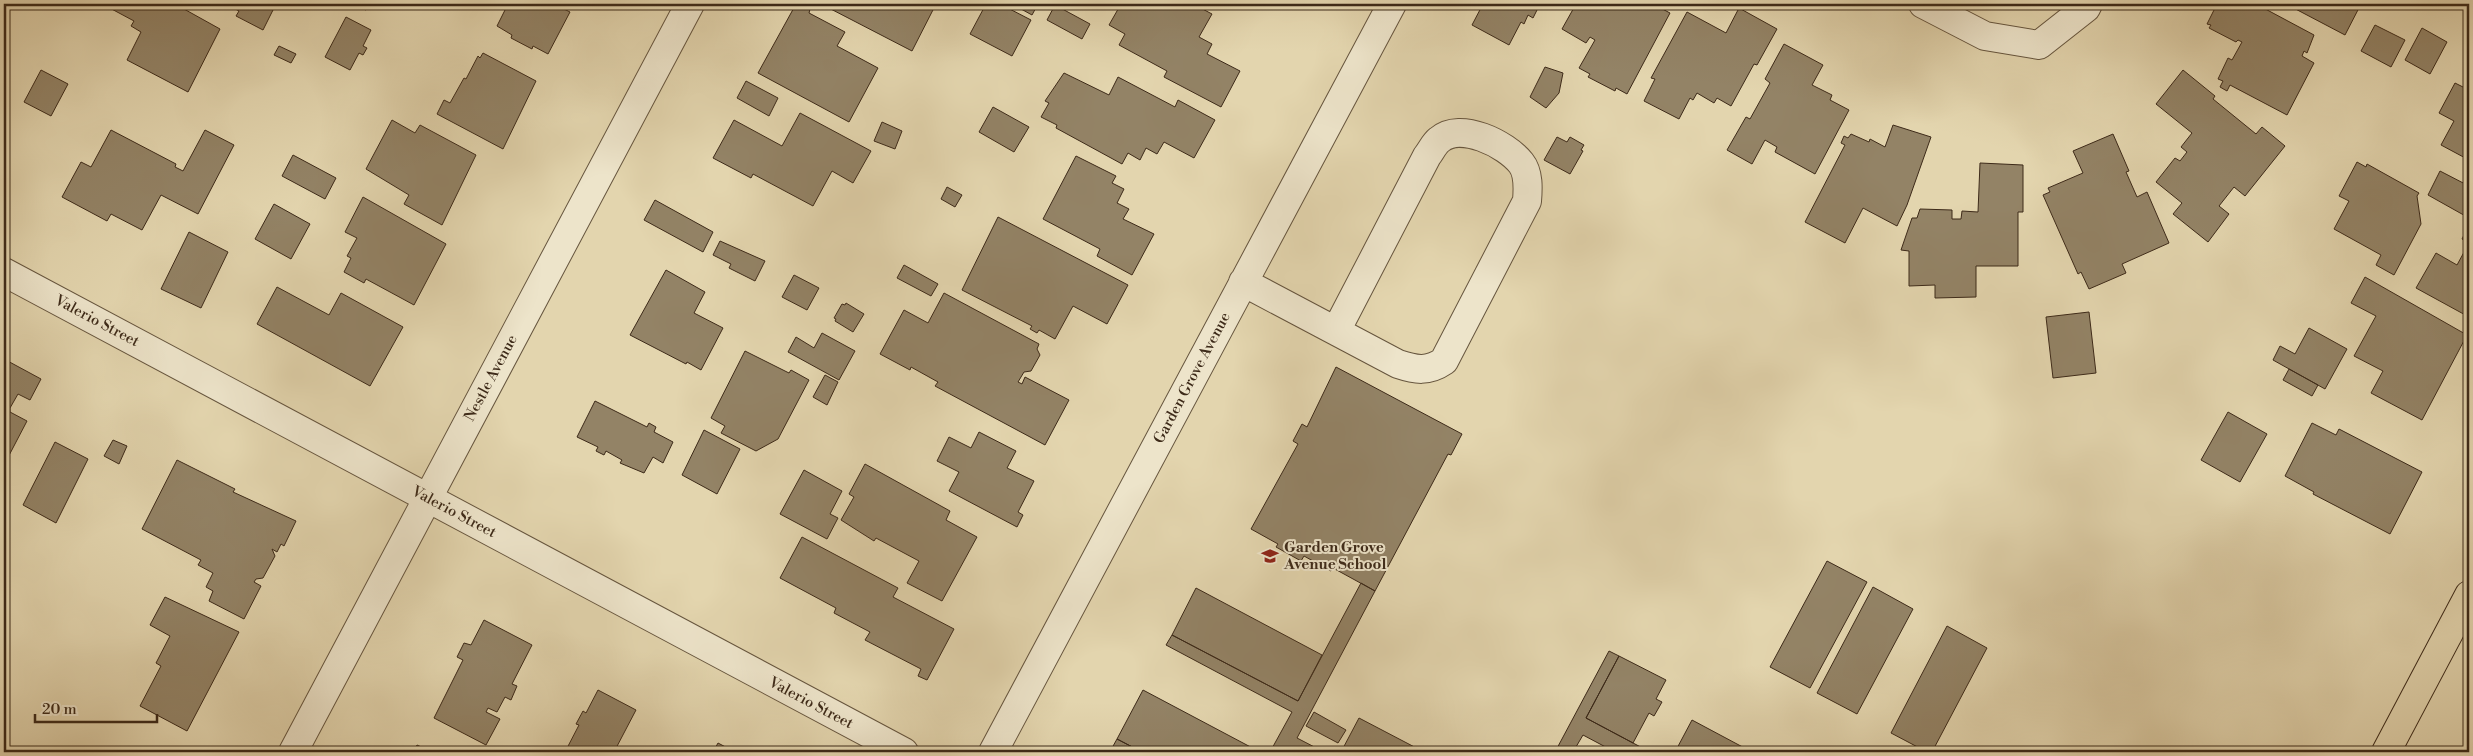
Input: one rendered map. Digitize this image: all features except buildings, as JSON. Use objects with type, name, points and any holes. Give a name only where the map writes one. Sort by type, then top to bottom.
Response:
[{"type":"main road","points":[[2386,752],[2469,595]]},
{"type":"street","name":"Nestle Avenue","points":[[293,752],[690,4]]},
{"type":"street","name":"Garden Grove Avenue","points":[[992,752],[1392,4]]},
{"type":"street","points":[[1923,4],[1985,36],[2039,45],[2086,8],[2088,4]]},
{"type":"street","points":[[1243,282],[1398,364],[1416,370],[1434,368],[1444,361],[1528,201],[1528,183],[1522,164],[1502,147],[1477,135],[1451,133],[1438,140],[1336,331]]},
{"type":"street","name":"Valerio Street","points":[[4,272],[904,752]]},
{"type":"place","name":"Garden Grove Avenue School","points":[[1270,556]]}]
